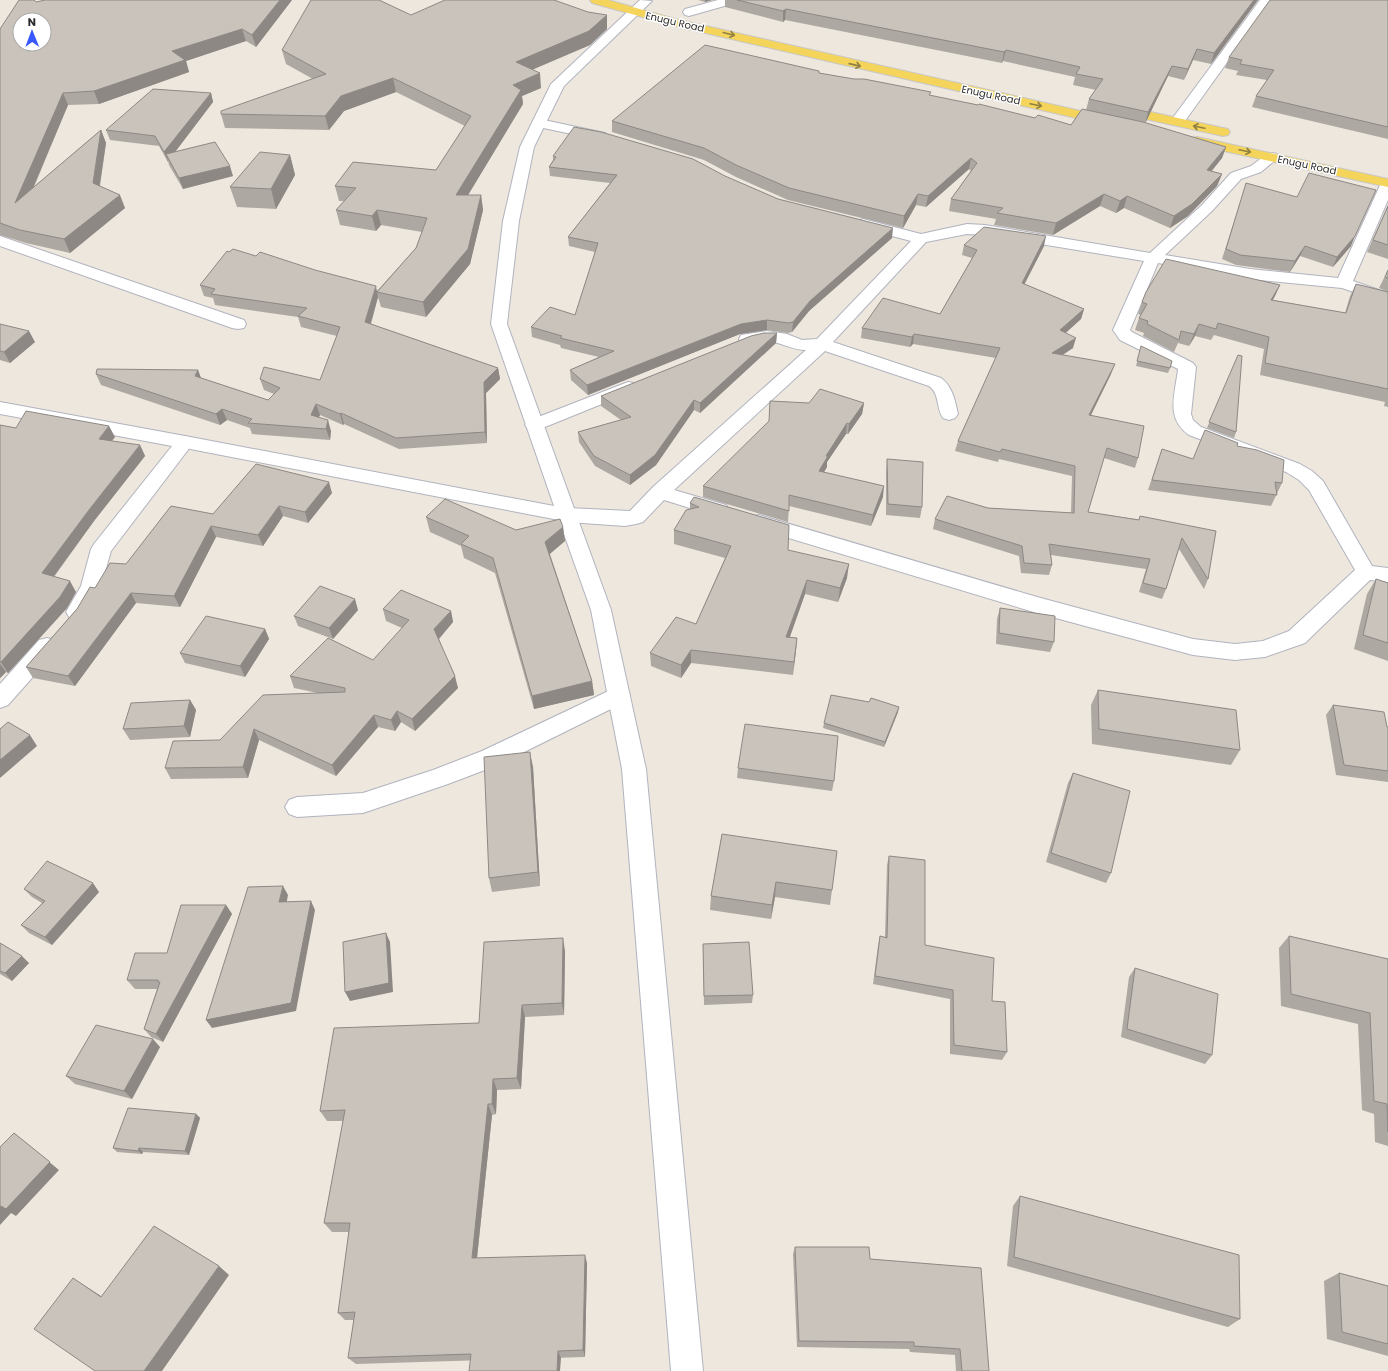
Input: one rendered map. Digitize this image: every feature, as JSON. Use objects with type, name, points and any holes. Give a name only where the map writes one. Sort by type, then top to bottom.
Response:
[{"type":"main road","name":"Enugu Road","points":[[596,0],[645,5],[683,23],[851,64],[1123,124]]},
{"type":"main road","points":[[675,8],[712,17]]},
{"type":"main road","points":[[840,48],[878,57]]},
{"type":"main road","points":[[1108,107],[1234,134]]},
{"type":"main road","name":"Enugu Road","points":[[1184,138],[1388,183]]},
{"type":"street","points":[[689,12],[731,0]]},
{"type":"street","points":[[1176,122],[1266,0]]},
{"type":"street","points":[[645,5],[558,84],[527,147],[511,221],[499,324],[601,610],[634,769],[687,1371]]},
{"type":"street","points":[[539,123],[611,138]]},
{"type":"street","points":[[1272,158],[1256,169],[1236,176],[1207,208],[1153,258],[1121,330],[1124,334],[1186,367],[1182,414],[1183,421],[1187,426],[1195,431],[1293,468],[1310,478],[1366,572]]},
{"type":"street","points":[[1344,283],[1388,183]]},
{"type":"street","points":[[852,222],[921,239],[967,229],[985,230],[1250,274],[1344,283],[1388,299]]},
{"type":"street","points":[[0,408],[568,515],[625,518],[636,516],[660,492],[822,344],[921,239]]},
{"type":"street","points":[[0,241],[238,324]]},
{"type":"street","points":[[732,345],[747,339],[767,336],[781,338],[800,345],[822,344],[941,385],[944,390],[949,414]]},
{"type":"street","points":[[534,425],[644,380]]},
{"type":"street","points":[[0,699],[75,614],[91,586],[101,549],[185,442]]},
{"type":"street","points":[[660,492],[1052,609],[1193,647],[1235,652],[1265,649],[1297,637],[1366,572]]},
{"type":"street","points":[[1366,572],[1388,575]]},
{"type":"street","points":[[297,807],[363,803],[440,777],[490,758],[619,694]]},
{"type":"building","points":[[19,0],[34,0],[36,2],[45,0],[280,0],[252,35],[242,29],[172,51],[185,60],[94,91],[63,93],[15,203],[101,130],[93,183],[120,195],[64,239],[20,230],[0,223],[0,29]]},
{"type":"building","points":[[311,0],[379,0],[411,15],[445,0],[554,0],[588,12],[607,15],[589,31],[516,62],[540,73],[513,85],[521,90],[456,195],[481,195],[468,249],[423,302],[377,292],[416,248],[427,218],[377,210],[372,216],[336,210],[356,188],[335,186],[353,162],[436,170],[471,116],[393,78],[341,96],[325,116],[221,114],[221,111],[326,74],[282,50]]},
{"type":"building","points":[[737,0],[1254,0],[1214,53],[1197,49],[1188,69],[1172,66],[1148,112],[1089,99],[1103,79],[1076,74],[1080,67],[1006,50],[1004,52],[786,9],[783,11]]},
{"type":"building","points":[[1270,0],[1388,0],[1388,127],[1256,96],[1274,70],[1240,64],[1242,60],[1229,57]]},
{"type":"building","points":[[705,45],[819,71],[819,73],[854,79],[864,79],[931,92],[929,95],[979,104],[1035,118],[1038,115],[1071,125],[1082,109],[1143,122],[1226,147],[1207,170],[1222,174],[1192,204],[1174,216],[1127,196],[1120,201],[1104,194],[1056,223],[997,213],[1003,208],[951,199],[977,163],[971,158],[928,196],[918,194],[904,216],[789,188],[736,165],[704,148],[612,121]]},
{"type":"building","points":[[153,89],[211,93],[164,152],[155,136],[106,130]]},
{"type":"building","points":[[574,127],[601,132],[693,159],[725,176],[778,199],[893,228],[810,301],[793,322],[788,323],[767,320],[741,324],[587,385],[570,370],[614,351],[560,338],[562,336],[531,327],[550,307],[575,315],[598,243],[568,237],[617,175],[549,167],[556,157],[553,156]]},
{"type":"building","points":[[215,142],[230,166],[179,178],[166,154]]},
{"type":"building","points":[[260,152],[290,155],[271,189],[230,187]]},
{"type":"building","points":[[1309,173],[1376,190],[1355,236],[1337,257],[1305,246],[1295,261],[1240,255],[1226,249],[1246,183],[1297,197]]},
{"type":"building","points":[[1388,206],[1388,245],[1373,240]]},
{"type":"building","points":[[984,227],[1046,236],[1022,283],[1084,309],[1060,330],[1076,338],[1052,353],[1115,364],[1089,415],[1144,426],[1138,458],[1107,448],[1088,512],[1139,520],[1140,516],[1216,531],[1208,579],[1182,538],[1166,589],[1143,583],[1150,559],[1049,544],[1052,565],[1024,563],[1022,546],[935,519],[947,496],[988,508],[1074,513],[1075,466],[1002,449],[1000,452],[958,441],[1000,348],[914,334],[912,337],[862,328],[883,298],[940,314],[977,250],[964,245]]},
{"type":"building","points":[[233,249],[256,256],[260,252],[315,270],[376,286],[365,322],[498,368],[484,382],[485,432],[396,438],[341,413],[340,414],[316,404],[311,415],[328,420],[326,429],[248,423],[252,419],[222,409],[216,414],[96,374],[97,369],[198,370],[195,376],[268,400],[280,388],[260,379],[264,367],[320,380],[340,327],[298,316],[307,308],[211,294],[215,289],[200,285],[227,251],[229,252]]},
{"type":"building","points":[[1166,259],[1280,285],[1271,300],[1346,313],[1356,284],[1388,292],[1388,389],[1265,363],[1269,337],[1218,323],[1216,329],[1199,324],[1194,334],[1181,331],[1179,340],[1147,324],[1148,321],[1139,318],[1147,304],[1142,302],[1146,292]]},
{"type":"building","points":[[1388,270],[1388,278],[1385,277]]},
{"type":"building","points":[[0,324],[29,331],[4,352],[0,351]]},
{"type":"building","points":[[764,333],[777,333],[700,403],[694,400],[655,455],[630,475],[594,456],[578,432],[631,417],[601,396],[751,336]]},
{"type":"building","points":[[1141,346],[1172,361],[1170,368],[1137,361]]},
{"type":"building","points":[[1238,355],[1242,356],[1236,432],[1209,422]]},
{"type":"building","points":[[820,389],[864,403],[849,424],[847,423],[826,456],[828,456],[819,471],[884,486],[873,515],[789,495],[789,511],[703,486],[769,421],[770,401],[809,403]]},
{"type":"building","points":[[26,411],[109,426],[99,439],[140,445],[42,573],[70,581],[60,597],[0,662],[0,425],[16,428]]},
{"type":"building","points":[[1205,430],[1238,443],[1237,446],[1257,450],[1284,460],[1282,483],[1275,482],[1277,495],[1152,480],[1162,449],[1193,459]]},
{"type":"building","points":[[887,459],[923,462],[922,507],[888,504]]},
{"type":"building","points":[[256,464],[329,482],[305,512],[279,506],[258,535],[211,526],[174,596],[131,593],[68,676],[26,667],[77,609],[90,587],[95,588],[110,563],[126,564],[171,506],[213,514]]},
{"type":"building","points":[[694,497],[789,525],[788,550],[849,564],[840,588],[807,580],[786,637],[797,638],[794,662],[691,650],[681,665],[650,653],[676,617],[696,624],[731,546],[674,530],[686,510],[699,507],[690,503]]},
{"type":"building","points":[[445,499],[516,530],[560,519],[563,527],[545,542],[592,681],[532,696],[493,558],[461,544],[469,536],[426,517]]},
{"type":"building","points":[[1376,579],[1388,583],[1388,643],[1363,635]]},
{"type":"building","points":[[320,586],[355,599],[329,628],[294,616]]},
{"type":"building","points":[[401,590],[451,611],[434,629],[455,676],[412,719],[397,711],[391,720],[374,715],[332,765],[254,729],[243,767],[165,768],[173,741],[220,740],[263,695],[345,692],[345,688],[290,676],[328,638],[373,660],[409,620],[383,609]]},
{"type":"building","points":[[1000,608],[1055,616],[1054,642],[999,633]]},
{"type":"building","points":[[206,616],[265,629],[240,666],[180,653]]},
{"type":"building","points":[[1098,690],[1236,710],[1240,750],[1099,729]]},
{"type":"building","points":[[831,695],[869,702],[871,698],[899,707],[885,742],[824,723]]},
{"type":"building","points":[[190,700],[184,726],[123,729],[131,703]]},
{"type":"building","points":[[1333,705],[1384,712],[1388,727],[1388,771],[1344,765]]},
{"type":"building","points":[[8,722],[30,735],[0,760],[0,729]]},
{"type":"building","points":[[745,724],[838,736],[834,781],[738,768]]},
{"type":"building","points":[[530,752],[538,872],[489,878],[484,757]]},
{"type":"building","points":[[1073,773],[1130,791],[1111,873],[1051,853]]},
{"type":"building","points":[[722,834],[837,851],[832,890],[776,882],[772,905],[711,896]]},
{"type":"building","points":[[889,856],[925,860],[925,945],[994,958],[992,1001],[1005,1002],[1007,1052],[954,1045],[953,990],[875,976],[880,936],[887,938]]},
{"type":"building","points":[[47,861],[93,883],[45,937],[21,925],[45,901],[24,889]]},
{"type":"building","points":[[283,886],[279,902],[311,901],[291,1003],[206,1020],[248,887]]},
{"type":"building","points":[[181,905],[226,905],[156,1034],[144,1029],[160,982],[158,982],[158,980],[127,980],[135,953],[167,953]]},
{"type":"building","points":[[386,933],[389,983],[345,992],[343,942]]},
{"type":"building","points":[[1289,936],[1388,959],[1388,1132],[1387,1104],[1374,1101],[1370,1013],[1291,994]]},
{"type":"building","points":[[563,938],[562,1003],[522,1005],[517,1078],[493,1079],[492,1104],[488,1104],[472,1258],[585,1255],[583,1350],[558,1351],[557,1371],[469,1371],[471,1354],[348,1358],[355,1312],[338,1313],[350,1223],[324,1223],[345,1110],[320,1111],[334,1028],[479,1023],[484,942]]},
{"type":"building","points":[[749,942],[753,995],[704,996],[703,944]]},
{"type":"building","points":[[0,943],[22,956],[5,973],[0,971]]},
{"type":"building","points":[[1135,968],[1218,994],[1212,1055],[1127,1029]]},
{"type":"building","points":[[96,1025],[153,1039],[124,1091],[66,1076]]},
{"type":"building","points":[[128,1108],[196,1114],[185,1151],[139,1148],[138,1151],[113,1148]]},
{"type":"building","points":[[14,1133],[50,1162],[6,1209],[1,1206],[0,1207],[0,1147]]},
{"type":"building","points":[[1020,1196],[1239,1255],[1240,1319],[1014,1257]]},
{"type":"building","points":[[154,1226],[219,1266],[144,1371],[95,1371],[34,1329],[73,1278],[101,1297]]},
{"type":"building","points":[[795,1247],[869,1247],[870,1259],[981,1268],[989,1371],[962,1371],[960,1349],[914,1346],[914,1342],[799,1341]]},
{"type":"building","points":[[1339,1273],[1388,1286],[1388,1344],[1342,1332]]}]
